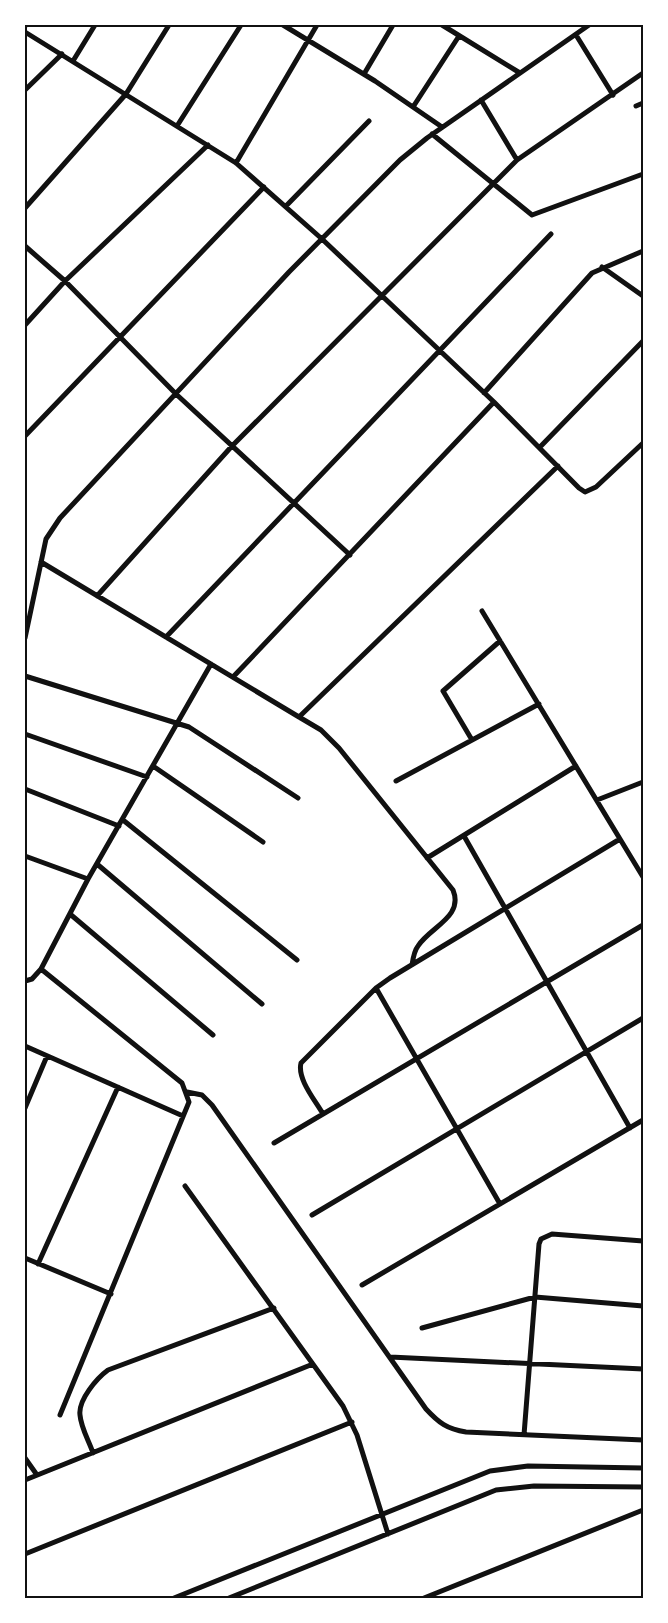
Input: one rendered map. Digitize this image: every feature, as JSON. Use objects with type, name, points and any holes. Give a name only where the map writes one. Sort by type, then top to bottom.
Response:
[{"type":"street","points":[[73,61],[94,25]]},
{"type":"street","points":[[25,208],[126,94],[169,25]]},
{"type":"street","points":[[177,126],[241,25]]},
{"type":"street","points":[[283,25],[364,74],[442,127]]},
{"type":"street","points":[[236,163],[317,25]]},
{"type":"street","points":[[364,74],[393,25]]},
{"type":"street","points":[[442,25],[520,73]]},
{"type":"street","points":[[25,638],[46,538],[60,518],[322,239],[400,160],[432,134],[589,25]]},
{"type":"street","points":[[25,32],[236,163],[286,206],[382,295],[585,492],[590,491],[643,443]]},
{"type":"street","points":[[576,35],[613,95]]},
{"type":"street","points":[[413,107],[459,36]]},
{"type":"street","points":[[25,90],[62,54]]},
{"type":"street","points":[[97,596],[232,446],[517,160],[643,73]]},
{"type":"street","points":[[481,100],[517,160]]},
{"type":"street","points":[[636,106],[643,103]]},
{"type":"street","points":[[286,206],[369,121]]},
{"type":"street","points":[[432,134],[532,215],[643,174]]},
{"type":"street","points":[[25,325],[65,281],[208,145]]},
{"type":"street","points":[[25,436],[264,187]]},
{"type":"street","points":[[166,637],[551,234]]},
{"type":"street","points":[[25,246],[65,281],[176,394],[350,555]]},
{"type":"street","points":[[484,393],[592,273],[602,267],[643,251]]},
{"type":"street","points":[[602,267],[643,296]]},
{"type":"street","points":[[540,447],[643,341]]},
{"type":"street","points":[[233,677],[494,402]]},
{"type":"street","points":[[299,717],[558,466]]},
{"type":"street","points":[[41,562],[321,730],[339,748],[453,890],[456,897],[455,906],[451,914],[418,945],[412,965]]},
{"type":"street","points":[[482,611],[643,877]]},
{"type":"street","points":[[472,740],[443,691],[500,641]]},
{"type":"street","points":[[25,981],[32,979],[41,969],[88,879],[212,664]]},
{"type":"street","points":[[25,676],[177,723],[200,733],[298,798]]},
{"type":"street","points":[[396,781],[539,704]]},
{"type":"street","points":[[25,734],[147,777]]},
{"type":"street","points":[[153,766],[263,842]]},
{"type":"street","points":[[427,858],[576,766]]},
{"type":"street","points":[[596,800],[643,782]]},
{"type":"street","points":[[25,789],[119,826]]},
{"type":"street","points":[[122,820],[297,960]]},
{"type":"street","points":[[464,836],[630,1128]]},
{"type":"street","points":[[323,1114],[303,1080],[300,1070],[301,1063],[376,988],[620,839]]},
{"type":"street","points":[[25,856],[88,879]]},
{"type":"street","points":[[97,864],[262,1004]]},
{"type":"street","points":[[70,914],[213,1035]]},
{"type":"street","points":[[274,1143],[643,925]]},
{"type":"street","points":[[41,969],[182,1083],[187,1092],[189,1102],[60,1415]]},
{"type":"street","points":[[376,988],[500,1204]]},
{"type":"street","points":[[312,1215],[643,1018]]},
{"type":"street","points":[[25,1046],[183,1116]]},
{"type":"street","points":[[25,1108],[47,1056]]},
{"type":"street","points":[[38,1264],[118,1087]]},
{"type":"street","points":[[187,1092],[202,1095],[212,1105],[390,1357],[439,1423],[450,1430],[466,1432],[643,1440]]},
{"type":"street","points":[[362,1285],[643,1120]]},
{"type":"street","points":[[185,1186],[343,1406],[352,1422],[388,1534]]},
{"type":"street","points":[[524,1435],[539,1244],[546,1235],[643,1241]]},
{"type":"street","points":[[25,1258],[111,1294]]},
{"type":"street","points":[[422,1328],[535,1297],[643,1306]]},
{"type":"street","points":[[93,1453],[80,1413],[81,1406],[100,1375],[108,1370],[274,1308]]},
{"type":"street","points":[[390,1357],[643,1369]]},
{"type":"street","points":[[25,1480],[313,1364]]},
{"type":"street","points":[[25,1554],[352,1422]]},
{"type":"street","points":[[25,1458],[37,1475]]},
{"type":"street","points":[[174,1598],[498,1469],[528,1466],[643,1468]]},
{"type":"street","points":[[229,1598],[496,1490],[514,1487],[643,1488]]},
{"type":"street","points":[[424,1598],[643,1510]]}]
